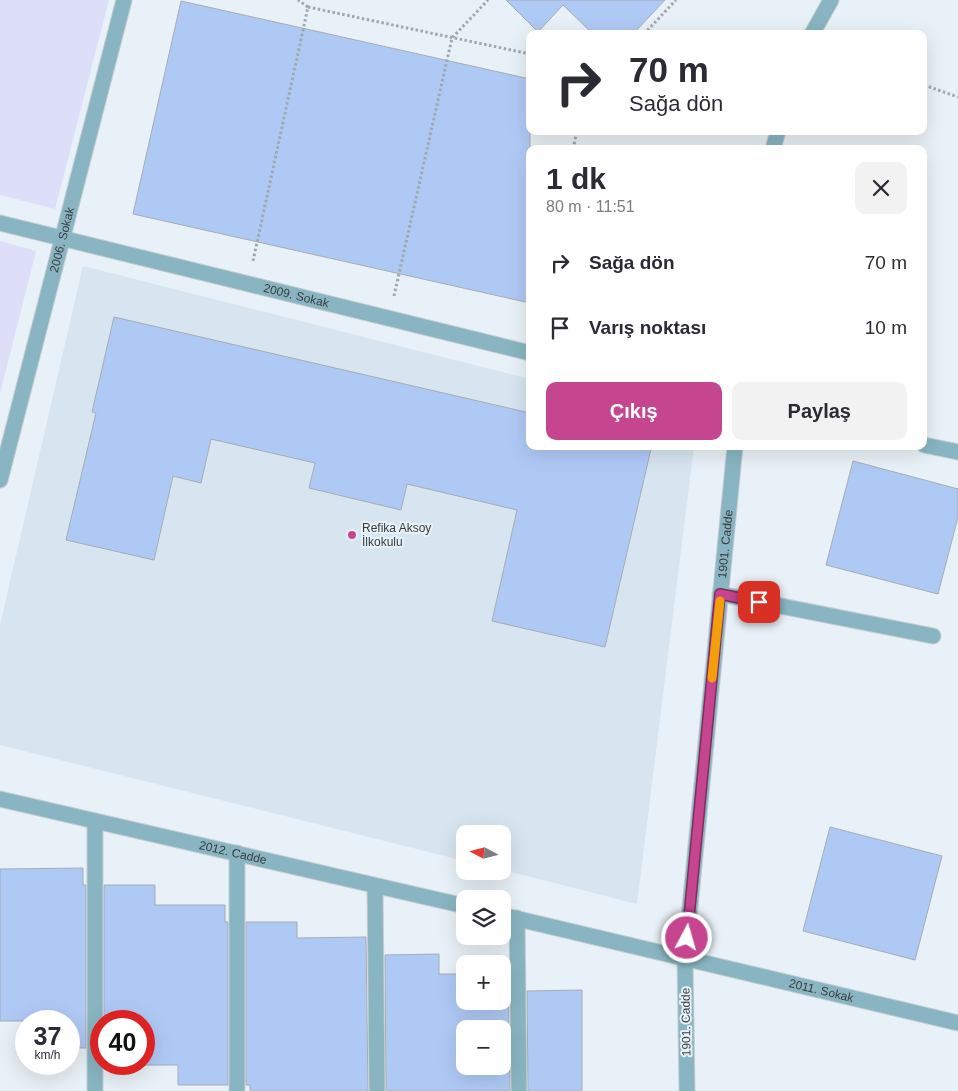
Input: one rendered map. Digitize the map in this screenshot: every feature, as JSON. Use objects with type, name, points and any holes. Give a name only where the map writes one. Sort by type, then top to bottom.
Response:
[{"type":"street","name":"2006. Sokak","points":[[0,480],[124,0]]},
{"type":"street","points":[[814,30],[831,0]]},
{"type":"street","name":"2009. Sokak","points":[[0,223],[526,353]]},
{"type":"street","points":[[927,446],[958,452]]},
{"type":"street","name":"1901. Cadde","points":[[687,1091],[685,958],[735,450]]},
{"type":"street","points":[[720,594],[933,636]]},
{"type":"street","name":"2012. Cadde","points":[[0,798],[456,904]]},
{"type":"street","points":[[95,820],[95,1091]]},
{"type":"street","points":[[237,853],[238,1091]]},
{"type":"street","points":[[375,886],[377,1091]]},
{"type":"street","points":[[511,917],[685,958]]},
{"type":"street","points":[[511,936],[519,1091]]},
{"type":"street","name":"2011. Sokak","points":[[685,958],[958,1023]]},
{"type":"path","points":[[298,0],[308,7],[526,53]]},
{"type":"path","points":[[389,319],[452,38],[488,0]]},
{"type":"path","points":[[648,30],[676,0]]},
{"type":"path","points":[[249,284],[308,7]]},
{"type":"path","points":[[927,86],[958,97]]},
{"type":"shaded area","points":[[0,0],[109,0],[55,209],[0,195]]},
{"type":"shaded area","points":[[0,241],[36,251],[0,394]]},
{"type":"shaded area","name":"Refika Aksoy İlkokulu","points":[[83,266],[526,378],[526,450],[694,450],[637,904],[511,872],[511,825],[456,825],[456,859],[0,745],[0,625]]},
{"type":"building","points":[[506,0],[665,0],[637,30],[589,30],[563,5],[540,30],[536,30]]},
{"type":"building","points":[[181,1],[526,78],[526,135],[530,135],[530,145],[526,145],[526,302],[133,214]]},
{"type":"building","points":[[114,317],[526,412],[526,450],[651,450],[605,647],[492,621],[517,510],[407,484],[401,510],[309,488],[315,463],[211,439],[201,483],[173,476],[154,560],[66,540],[96,413],[92,412]]},
{"type":"building","points":[[853,461],[958,489],[958,517],[938,594],[826,565]]},
{"type":"building","points":[[830,827],[942,856],[915,960],[803,931]]},
{"type":"building","points":[[83,868],[83,885],[86,885],[86,1048],[80,1048],[80,1010],[15,1010],[15,1021],[0,1021],[0,869]]},
{"type":"building","points":[[104,885],[155,885],[155,905],[225,905],[225,922],[228,922],[228,1085],[178,1085],[178,1065],[155,1065],[155,1010],[104,1010]]},
{"type":"building","points":[[246,922],[297,922],[297,938],[366,937],[368,1091],[250,1091],[250,1085],[246,1085]]},
{"type":"building","points":[[439,954],[439,974],[456,974],[456,1010],[509,1010],[509,1020],[456,1020],[456,1075],[510,1075],[510,1091],[386,1091],[385,955]]},
{"type":"building","points":[[582,990],[582,1091],[528,1091],[527,991]]},
{"type":"slow traffic","points":[[712,678],[720,601]]},
{"type":"place","name":"Refika Aksoy İlkokulu","points":[[352,535]]},
{"type":"route","points":[[687,938],[720,594],[759,602]]}]
